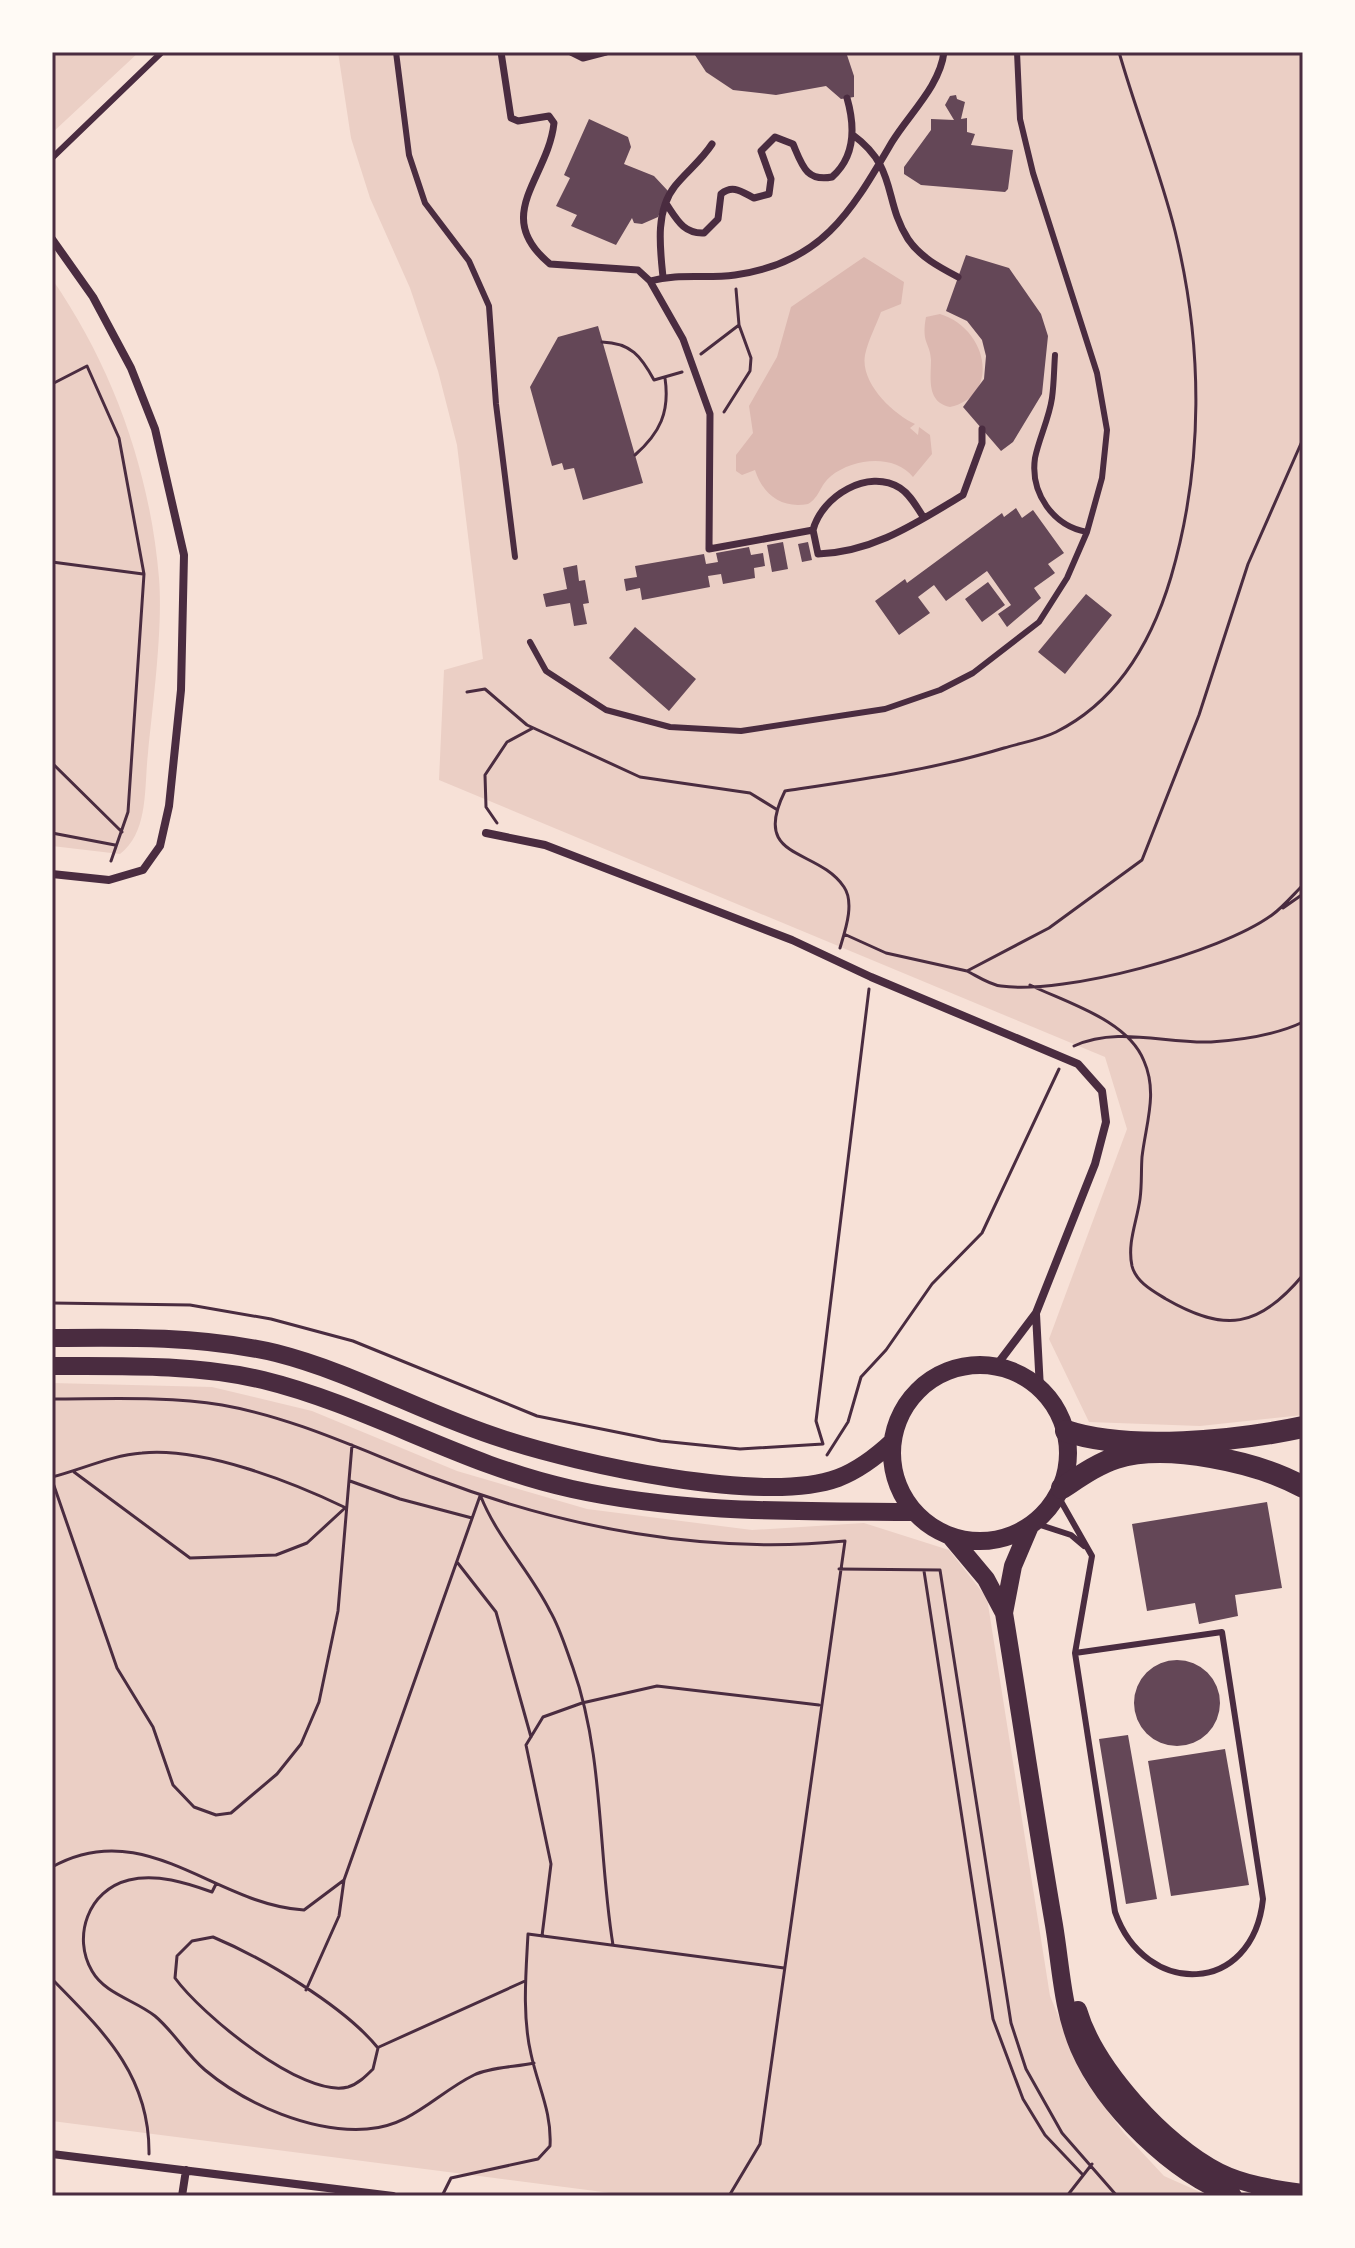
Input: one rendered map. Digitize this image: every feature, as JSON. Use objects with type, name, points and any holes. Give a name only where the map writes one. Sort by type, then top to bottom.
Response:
[{"type":"highway","points":[[1066,1431],[1106,1442],[1269,1434],[1303,1427]]},
{"type":"highway","points":[[1060,1492],[1117,1458],[1147,1455],[1239,1461],[1280,1474],[1303,1487]]},
{"type":"main road","points":[[52,1338],[209,1342],[275,1353],[340,1374],[501,1439],[581,1461],[672,1477],[751,1485],[814,1484],[856,1470],[893,1441]]},
{"type":"main road","points":[[52,1366],[206,1370],[264,1381],[486,1464],[570,1489],[669,1506],[755,1511],[915,1512]]},
{"type":"main road","points":[[1004,1613],[1013,1566],[1032,1525],[1060,1492],[1068,1452],[1066,1431],[1056,1408],[1040,1389],[1020,1374],[996,1366],[960,1367],[928,1382],[905,1408],[893,1441],[897,1479],[915,1512],[950,1536],[986,1579],[1004,1613],[1065,2004],[1080,2050],[1092,2073],[1144,2136],[1195,2178],[1233,2196]]},
{"type":"main road","points":[[950,1536],[991,1541],[1032,1525]]},
{"type":"main road","points":[[1059,1955],[1092,2044],[1121,2083],[1163,2130],[1187,2153],[1222,2174],[1249,2183],[1303,2193]]},
{"type":"street","points":[[501,52],[508,113],[518,121],[549,116],[554,123],[523,210],[524,234],[550,264],[638,270],[650,281],[683,339],[710,418],[709,549],[813,530]]},
{"type":"street","points":[[571,52],[583,58],[606,52]]},
{"type":"street","points":[[650,281],[663,277],[735,275],[788,260],[832,233],[925,96],[944,52]]},
{"type":"street","points":[[667,205],[681,226],[693,234],[704,233],[718,219],[721,194],[726,190],[736,188],[760,198],[769,194],[771,179],[761,151],[769,139],[788,139],[804,170],[823,179],[832,177],[844,164],[853,135],[853,118],[847,98]]},
{"type":"street","points":[[853,135],[872,149],[909,240],[934,265],[958,277]]},
{"type":"street","points":[[663,277],[659,234],[667,205],[674,187],[697,167],[712,144]]},
{"type":"street","points":[[52,239],[93,297],[131,368],[155,429],[184,555],[181,690],[169,806],[160,846],[143,870],[109,880],[52,874]]},
{"type":"street","points":[[924,518],[898,487],[872,481],[848,489],[816,521],[813,530],[818,554],[841,553],[875,544],[924,518],[963,495],[982,443],[982,429]]},
{"type":"street","points":[[486,833],[545,845],[836,959],[871,977],[1078,1064],[1102,1091],[1106,1122],[1095,1164],[1036,1313],[996,1366]]},
{"type":"street","points":[[1036,1313],[1040,1389]]},
{"type":"street","points":[[52,2154],[393,2196]]},
{"type":"street","points":[[182,2196],[186,2170]]},
{"type":"lane","points":[[52,158],[162,52]]},
{"type":"lane","points":[[396,52],[409,155],[425,203],[469,261],[489,306],[496,404],[515,557]]},
{"type":"lane","points":[[530,642],[546,671],[606,710],[670,727],[741,731],[885,709],[940,690],[1013,645],[1039,622],[1067,578],[1087,532],[1102,478],[1107,430],[1097,373],[1033,173],[1020,119],[1017,52]]},
{"type":"lane","points":[[1055,355],[1052,399],[1035,461],[1036,481],[1042,500],[1055,518],[1087,532]]},
{"type":"lane","points":[[1060,1492],[1088,1549],[1092,1568],[1075,1653],[1115,1912],[1123,1934],[1137,1952],[1158,1968],[1190,1974],[1221,1968],[1248,1947],[1259,1925],[1263,1899],[1222,1632],[1075,1653]]},
{"type":"lane","points":[[1032,1525],[1071,1535],[1088,1549]]},
{"type":"path","points":[[836,959],[849,914],[846,888],[832,874],[788,850],[775,831],[776,809],[785,791],[912,772],[1056,732],[1098,702],[1130,672],[1162,607],[1184,533],[1195,461],[1197,389],[1190,314],[1175,231],[1119,52]]},
{"type":"path","points":[[710,418],[724,412],[750,371],[751,358],[739,325],[735,275]]},
{"type":"path","points":[[602,342],[629,347],[640,356],[654,380],[694,367],[704,349],[739,325]]},
{"type":"path","points":[[52,384],[87,366],[119,438],[144,574],[137,714],[128,812],[111,861]]},
{"type":"path","points":[[635,455],[661,427],[666,411],[665,378]]},
{"type":"path","points":[[967,971],[1049,928],[1142,860],[1199,715],[1248,564],[1303,439]]},
{"type":"path","points":[[52,562],[144,574]]},
{"type":"path","points":[[467,692],[485,689],[533,728],[640,777],[750,793],[776,809]]},
{"type":"path","points":[[503,837],[486,807],[485,775],[507,742],[533,728]]},
{"type":"path","points":[[52,763],[122,832]]},
{"type":"path","points":[[52,833],[117,845]]},
{"type":"path","points":[[1273,914],[1303,885]]},
{"type":"path","points":[[844,934],[886,953],[967,971],[999,986],[1072,983],[1170,960],[1243,932],[1303,894]]},
{"type":"path","points":[[52,1303],[190,1305],[271,1319],[353,1341],[537,1416],[661,1441],[740,1449],[823,1444],[816,1421],[817,1407],[871,977]]},
{"type":"path","points":[[1030,985],[1103,1020],[1126,1035],[1134,1041],[1145,1062],[1153,1097],[1142,1157],[1140,1199],[1132,1234],[1132,1268],[1146,1288],[1215,1322],[1238,1321],[1277,1305],[1303,1275]]},
{"type":"path","points":[[827,1455],[848,1422],[861,1377],[886,1350],[932,1284],[982,1233],[1055,1085],[1063,1057],[1083,1042],[1126,1035],[1210,1042],[1290,1029],[1303,1022]]},
{"type":"path","points":[[52,1399],[156,1399],[223,1406],[286,1421],[480,1495],[580,1523],[648,1535],[794,1546],[845,1541],[760,2144],[729,2196]]},
{"type":"path","points":[[345,1508],[304,1488],[197,1457],[141,1453],[52,1479],[117,1668],[153,1727],[173,1785],[194,1807],[216,1815],[231,1813],[277,1774],[301,1744],[319,1702],[338,1611],[352,1445]]},
{"type":"path","points":[[74,1472],[190,1558],[276,1555],[307,1543],[345,1508]]},
{"type":"path","points":[[350,1481],[400,1499],[472,1518]]},
{"type":"path","points":[[306,1990],[339,1916],[344,1880],[480,1495]]},
{"type":"path","points":[[480,1495],[493,1526],[551,1611],[574,1671],[591,1739],[604,1885],[613,1945]]},
{"type":"path","points":[[457,1561],[496,1612],[531,1737]]},
{"type":"path","points":[[839,1569],[940,1570],[1011,2023],[1026,2069],[1062,2133],[1117,2196]]},
{"type":"path","points":[[924,1570],[993,2019],[1023,2099],[1045,2135],[1083,2175]]},
{"type":"path","points":[[542,1936],[551,1864],[526,1745],[543,1717],[582,1703],[657,1686],[820,1705]]},
{"type":"path","points":[[52,1867],[92,1853],[124,1851],[159,1857],[216,1884],[267,1903],[304,1910],[344,1880]]},
{"type":"path","points":[[216,1884],[212,1892],[183,1882],[151,1878],[116,1884],[88,1914],[81,1932],[82,1949],[93,1973],[104,1987],[153,2014],[203,2068],[233,2090],[286,2115],[330,2126],[367,2129],[409,2118],[475,2074],[534,2063]]},
{"type":"path","points":[[442,2196],[451,2178],[538,2159],[550,2146],[552,2122],[534,2063],[525,1981],[528,1934],[784,1968]]},
{"type":"path","points":[[213,1937],[239,1948],[351,2019],[378,2048],[373,2069],[347,2087],[322,2086],[296,2078],[191,2001],[175,1978],[177,1956],[192,1941],[213,1937]]},
{"type":"path","points":[[52,1979],[114,2044],[135,2083],[149,2123],[149,2166]]},
{"type":"path","points":[[378,2048],[525,1981]]},
{"type":"path","points":[[1067,2196],[1092,2164]]},
{"type":"shaded area","points":[[52,52],[139,52],[52,133]]},
{"type":"shaded area","points":[[338,52],[1303,52],[1303,1415],[1200,1426],[1089,1422],[1049,1339],[1127,1129],[1105,1057],[439,780],[444,670],[483,659],[457,445],[438,371],[410,288],[370,198],[351,138]]},
{"type":"shaded area","points":[[864,257],[904,282],[901,304],[881,312],[870,338],[865,355],[868,376],[888,405],[915,424],[910,428],[918,435],[919,427],[930,435],[932,454],[913,477],[885,462],[862,462],[831,476],[808,504],[782,502],[768,493],[755,470],[742,475],[736,471],[736,455],[753,433],[749,406],[777,357],[791,307]]},
{"type":"shaded area","points":[[52,279],[93,348],[125,421],[147,499],[159,578],[160,619],[145,794],[136,834],[120,854],[52,846]]},
{"type":"shaded area","points":[[940,314],[969,333],[978,346],[982,361],[982,376],[977,389],[966,400],[950,407],[933,395],[931,360],[925,338],[926,317]]},
{"type":"shaded area","points":[[52,1383],[212,1387],[312,1411],[457,1471],[587,1509],[752,1530],[864,1523],[949,1550],[987,1598],[1050,1996],[1086,2082],[1124,2133],[1164,2176],[1209,2196],[634,2196],[52,2121]]},
{"type":"building","points":[[693,52],[846,52],[854,76],[854,97],[841,99],[826,86],[776,95],[733,90],[706,72]]},
{"type":"building","points":[[956,95],[957,99],[965,102],[961,119],[967,118],[967,132],[975,134],[971,145],[1013,150],[1005,192],[921,185],[904,174],[904,167],[931,130],[931,119],[954,120],[945,105],[950,96]]},
{"type":"building","points":[[589,119],[628,137],[631,147],[624,164],[654,176],[668,191],[658,217],[642,224],[634,223],[632,218],[616,245],[571,226],[577,215],[556,206],[570,178],[564,175]]},
{"type":"building","points":[[966,255],[1009,268],[1041,314],[1048,336],[1042,394],[1013,442],[1001,451],[963,407],[984,379],[986,356],[982,340],[967,321],[946,311]]},
{"type":"building","points":[[598,326],[643,483],[583,500],[574,468],[564,470],[562,463],[552,466],[530,387],[558,337]]},
{"type":"building","points":[[1016,508],[1022,518],[1033,510],[1064,553],[1048,564],[1055,573],[1034,588],[1041,598],[1007,627],[998,614],[1011,605],[987,571],[946,601],[934,585],[918,597],[930,613],[899,635],[875,601],[905,579],[907,583],[1002,513],[1004,517]]},
{"type":"building","points":[[783,542],[788,569],[772,572],[767,545]]},
{"type":"building","points":[[808,542],[812,560],[802,562],[798,544]]},
{"type":"building","points":[[749,547],[751,555],[763,553],[765,566],[754,568],[755,578],[723,584],[721,574],[708,576],[710,587],[642,600],[640,588],[626,591],[624,579],[637,577],[635,566],[704,554],[706,564],[718,562],[716,553]]},
{"type":"building","points":[[577,565],[579,581],[585,580],[589,603],[583,604],[587,624],[574,626],[570,603],[546,607],[543,594],[567,589],[563,568]]},
{"type":"building","points":[[988,582],[1005,605],[982,622],[965,599]]},
{"type":"building","points":[[1086,594],[1112,615],[1065,674],[1038,652]]},
{"type":"building","points":[[635,627],[696,679],[669,711],[609,658]]},
{"type":"building","points":[[1267,1502],[1282,1588],[1235,1595],[1238,1616],[1199,1624],[1195,1603],[1147,1611],[1132,1524]]},
{"type":"building","points":[[1177,1660],[1194,1663],[1208,1672],[1217,1686],[1220,1703],[1217,1720],[1208,1734],[1194,1743],[1177,1746],[1160,1743],[1146,1734],[1137,1720],[1134,1703],[1137,1686],[1146,1672],[1160,1663]]},
{"type":"building","points":[[1128,1735],[1157,1899],[1126,1904],[1099,1739]]},
{"type":"building","points":[[1225,1749],[1249,1885],[1171,1896],[1148,1761]]}]
